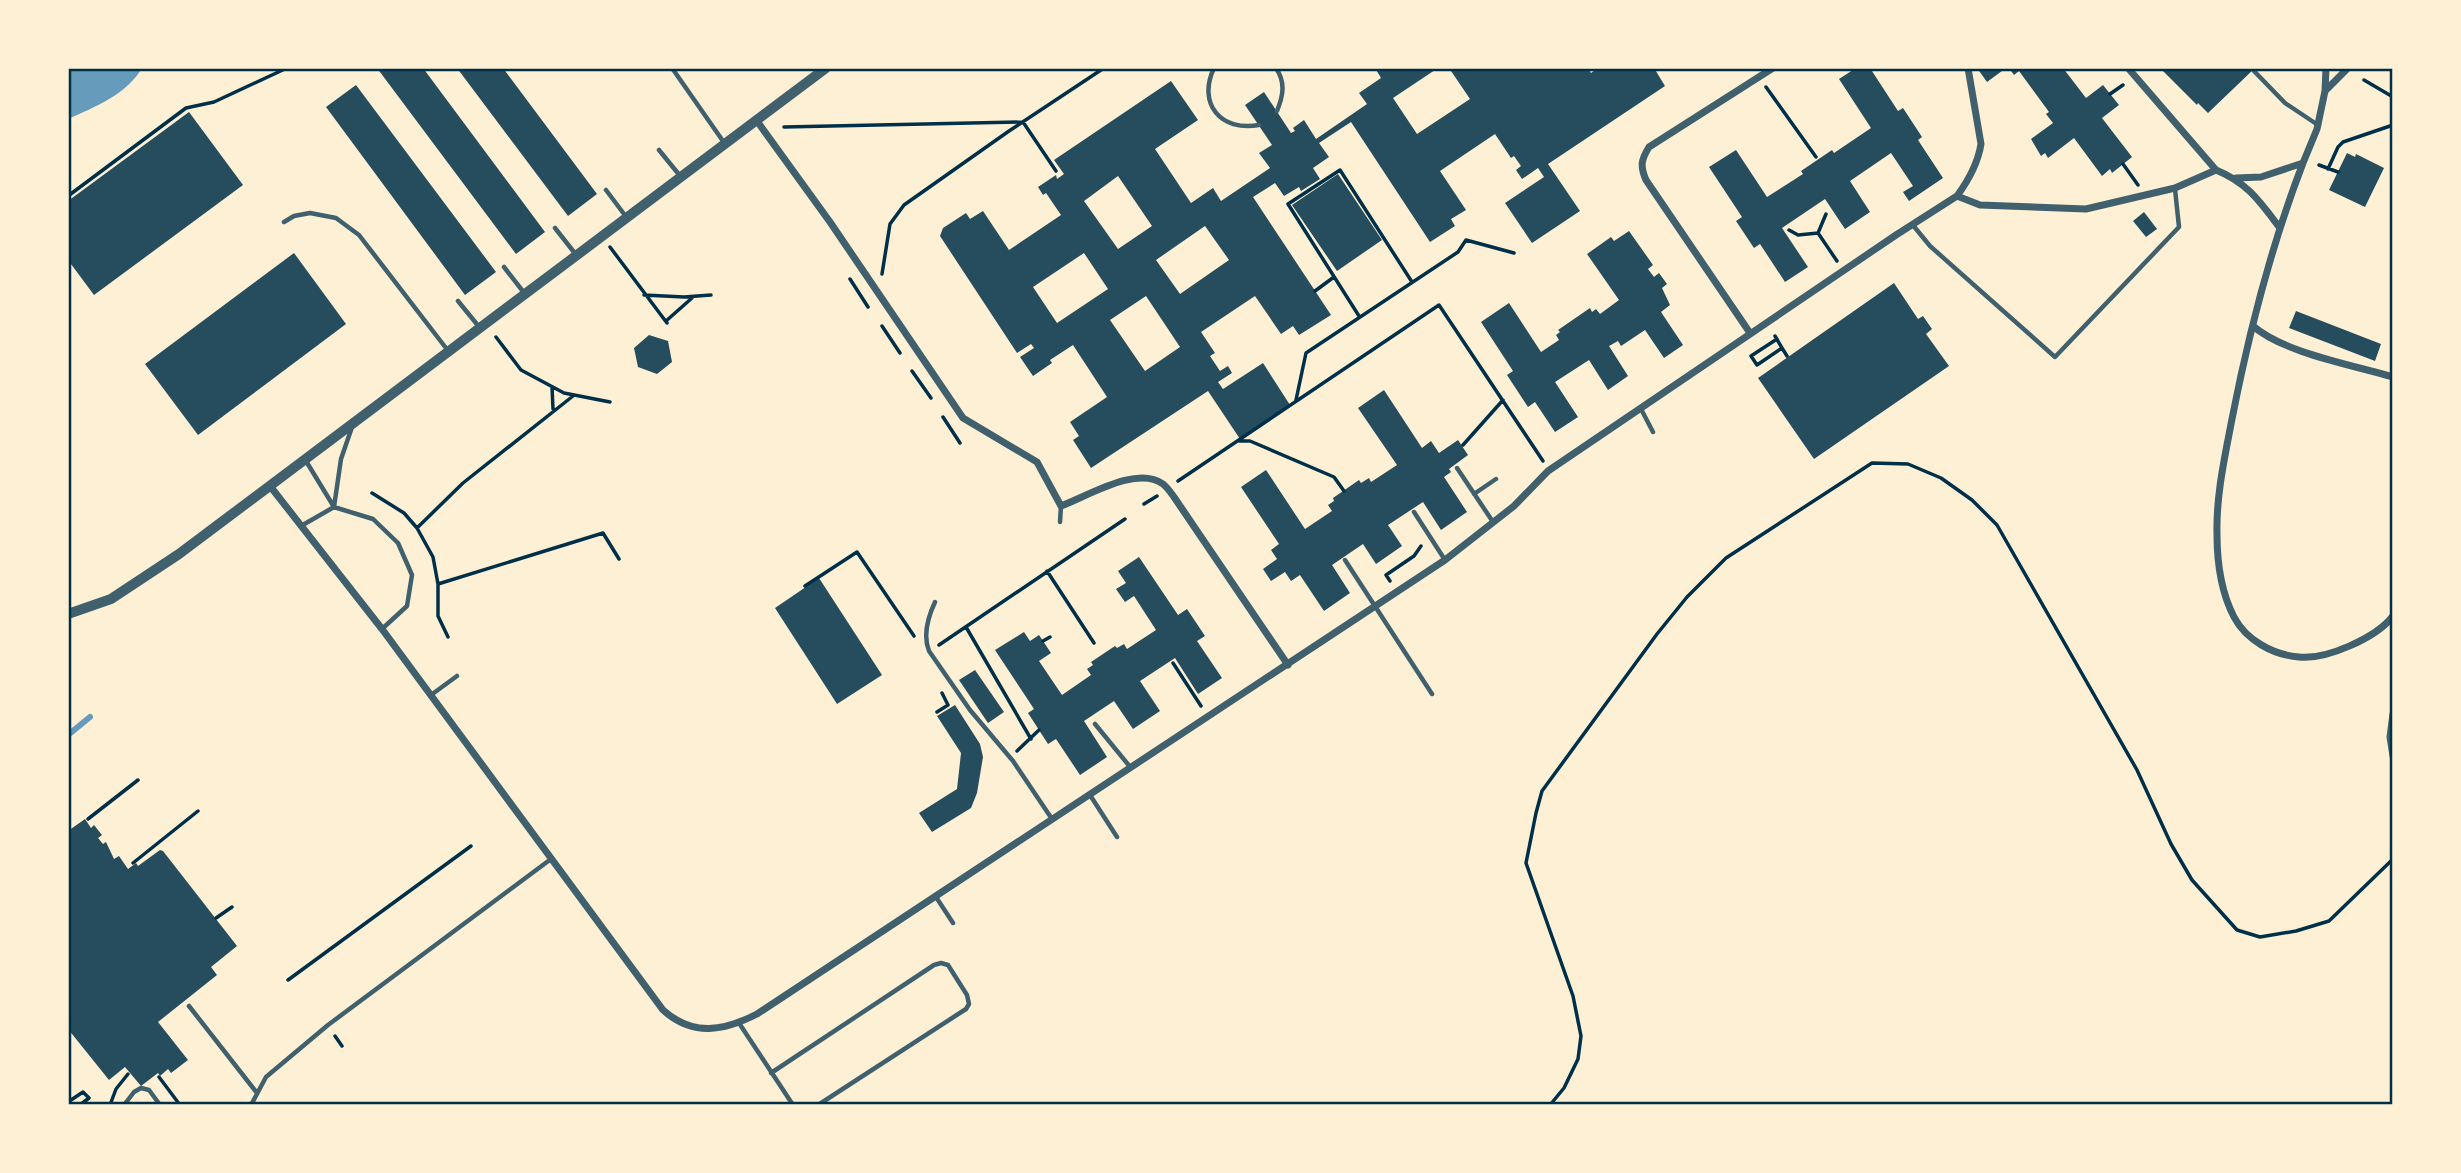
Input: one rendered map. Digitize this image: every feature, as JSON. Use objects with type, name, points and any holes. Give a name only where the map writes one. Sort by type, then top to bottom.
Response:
[{"type":"street","points":[[68,614],[111,599],[130,588],[354,424],[826,68]]},
{"type":"street","points":[[1750,333],[1646,180],[1641,164],[1649,147],[1773,68]]},
{"type":"street","points":[[270,486],[382,629],[642,983],[671,1017],[685,1024],[719,1029],[757,1014],[1445,560],[1514,506],[1548,471],[1957,196],[1969,177],[1981,144],[1968,68]]},
{"type":"street","points":[[2128,68],[2216,170],[2235,178],[2252,192],[2280,228]]},
{"type":"street","points":[[2326,68],[2325,91],[2318,126],[2280,228],[2239,383],[2218,505],[2220,570],[2225,596],[2234,618],[2251,638],[2268,649],[2290,657],[2308,658],[2337,652],[2392,620]]},
{"type":"street","points":[[2325,91],[2347,68]]},
{"type":"street","points":[[757,121],[830,222],[963,418],[1037,462],[1061,506],[1126,479],[1144,477],[1162,483],[1288,664]]},
{"type":"street","points":[[2235,178],[2261,177],[2303,163]]},
{"type":"street","points":[[1957,196],[1980,205],[2086,209],[2175,188],[2216,170]]},
{"type":"street","points":[[2253,326],[2291,346],[2393,377]]},
{"type":"street","points":[[2393,714],[2390,737],[2393,756]]},
{"type":"lane","points":[[672,68],[726,144]]},
{"type":"lane","points":[[1214,68],[1209,78],[1208,90],[1216,113],[1235,126],[1259,125]]},
{"type":"lane","points":[[1276,68],[1283,87],[1282,100],[1277,111]]},
{"type":"lane","points":[[2255,71],[2285,103],[2318,126]]},
{"type":"lane","points":[[659,150],[682,178]]},
{"type":"lane","points":[[1912,224],[1930,246],[2055,357],[2179,227],[2175,188]]},
{"type":"lane","points":[[606,190],[627,218]]},
{"type":"lane","points":[[284,222],[294,216],[310,213],[336,218],[359,235],[449,352]]},
{"type":"lane","points":[[555,228],[577,256]]},
{"type":"lane","points":[[504,267],[526,295]]},
{"type":"lane","points":[[458,301],[480,329]]},
{"type":"lane","points":[[1641,408],[1653,432]]},
{"type":"lane","points":[[334,507],[341,459],[354,424]]},
{"type":"lane","points":[[305,459],[334,507],[373,519],[398,543],[412,575],[407,606],[382,629]]},
{"type":"lane","points":[[1457,468],[1493,522]]},
{"type":"lane","points":[[1474,494],[1496,479]]},
{"type":"lane","points":[[1060,522],[1061,506]]},
{"type":"lane","points":[[301,527],[334,507]]},
{"type":"lane","points":[[1414,512],[1445,560]]},
{"type":"lane","points":[[1345,560],[1432,694]]},
{"type":"lane","points":[[935,602],[925,641],[929,651],[970,710],[1010,757],[1052,819]]},
{"type":"lane","points":[[431,695],[457,676]]},
{"type":"lane","points":[[1095,724],[1131,768]]},
{"type":"lane","points":[[1090,795],[1117,837]]},
{"type":"lane","points":[[251,1105],[266,1077],[334,1020],[551,859]]},
{"type":"lane","points":[[935,896],[953,923]]},
{"type":"lane","points":[[771,1073],[934,965],[948,965],[967,995],[969,1004],[966,1009],[818,1105]]},
{"type":"lane","points":[[189,1006],[257,1093]]},
{"type":"lane","points":[[739,1023],[793,1105]]},
{"type":"lane","points":[[124,1105],[134,1091],[141,1088],[149,1090],[160,1105]]},
{"type":"path","points":[[68,196],[186,108],[214,102],[287,68]]},
{"type":"path","points":[[882,274],[890,224],[904,205],[1104,68]]},
{"type":"path","points":[[2364,80],[2393,97]]},
{"type":"path","points":[[2110,94],[2123,85]]},
{"type":"path","points":[[1766,87],[1816,158]]},
{"type":"path","points":[[784,127],[1023,122]]},
{"type":"path","points":[[1023,122],[1056,172]]},
{"type":"path","points":[[2328,169],[2343,142],[2393,125]]},
{"type":"path","points":[[2123,164],[2140,186]]},
{"type":"path","points":[[2319,165],[2338,172]]},
{"type":"path","points":[[1359,316],[1288,204],[1340,170],[1412,282]]},
{"type":"path","points":[[1818,233],[1826,214]]},
{"type":"path","points":[[1790,230],[1798,235],[1818,233]]},
{"type":"path","points":[[1818,233],[1837,261]]},
{"type":"path","points":[[603,237],[666,322],[694,297]]},
{"type":"path","points":[[1295,402],[1306,354],[1458,252],[1466,240],[1514,253]]},
{"type":"path","points":[[1315,291],[1334,277]]},
{"type":"path","points":[[849,279],[868,307]]},
{"type":"path","points":[[644,295],[711,295]]},
{"type":"path","points":[[1173,484],[1439,305],[1543,461]]},
{"type":"path","points":[[882,326],[900,353]]},
{"type":"path","points":[[496,337],[521,370],[573,396],[610,402]]},
{"type":"path","points":[[1782,348],[1757,365],[1751,356],[1776,337],[1787,356]]},
{"type":"path","points":[[912,371],[931,398]]},
{"type":"path","points":[[552,387],[552,411]]},
{"type":"path","points":[[416,528],[463,483],[573,396]]},
{"type":"path","points":[[1463,444],[1503,400]]},
{"type":"path","points":[[943,417],[960,443]]},
{"type":"path","points":[[1237,441],[1250,441],[1334,477],[1344,491]]},
{"type":"path","points":[[1549,1105],[1564,1088],[1578,1059],[1581,1036],[1573,996],[1526,863],[1542,791],[1657,634],[1687,597],[1726,558],[1872,463],[1908,464],[1941,478],[1972,500],[1997,524],[2137,770],[2171,844],[2192,880],[2237,930],[2260,936],[2296,932],[2329,921],[2393,859]]},
{"type":"path","points":[[372,493],[404,513],[433,557],[438,584],[438,616],[448,637]]},
{"type":"path","points":[[1144,504],[1157,496]]},
{"type":"path","points":[[934,648],[1125,519]]},
{"type":"path","points":[[438,584],[603,533],[620,559]]},
{"type":"path","points":[[1390,581],[1386,575],[1414,556],[1421,549],[1423,540]]},
{"type":"path","points":[[805,586],[857,552],[915,638]]},
{"type":"path","points":[[1047,570],[1094,643]]},
{"type":"path","points":[[966,627],[1031,739]]},
{"type":"path","points":[[1043,641],[1050,637]]},
{"type":"path","points":[[1173,663],[1202,708]]},
{"type":"path","points":[[937,712],[948,705],[938,683]]},
{"type":"path","points":[[1010,757],[1039,730]]},
{"type":"path","points":[[88,819],[138,780]]},
{"type":"path","points":[[133,863],[198,811]]},
{"type":"path","points":[[288,981],[471,846]]},
{"type":"path","points":[[216,918],[232,907]]},
{"type":"path","points":[[335,1036],[342,1046]]},
{"type":"path","points":[[110,1105],[116,1088],[128,1074]]},
{"type":"path","points":[[159,1077],[180,1105]]},
{"type":"path","points":[[68,1102],[83,1092],[89,1098],[80,1105]]},
{"type":"water","points":[[68,68],[142,68],[119,92],[68,119]]},
{"type":"building","points":[[377,68],[423,68],[545,232],[516,254]]},
{"type":"building","points":[[457,68],[503,68],[597,194],[568,216]]},
{"type":"building","points":[[1375,68],[1438,68],[1393,98],[1417,134],[1470,99],[1449,68],[1588,68],[1591,73],[1598,68],[1654,68],[1665,86],[1548,164],[1580,211],[1532,243],[1505,203],[1544,177],[1538,168],[1522,179],[1516,170],[1521,166],[1514,156],[1511,158],[1495,134],[1440,171],[1466,210],[1451,219],[1455,226],[1430,242],[1351,122],[1319,143],[1329,157],[1313,168],[1320,179],[1301,191],[1299,187],[1284,196],[1275,183],[1253,197],[1331,315],[1299,335],[1293,326],[1281,334],[1255,296],[1201,332],[1215,353],[1210,356],[1220,371],[1228,366],[1232,373],[1218,382],[1223,389],[1263,363],[1290,405],[1240,439],[1208,391],[1091,468],[1073,440],[1079,436],[1070,422],[1107,397],[1073,345],[1050,360],[1052,363],[1033,376],[1020,357],[1034,348],[1031,344],[1017,353],[940,236],[943,228],[966,213],[970,219],[983,211],[1009,250],[1061,215],[1046,193],[1043,195],[1038,187],[1056,175],[1057,179],[1064,174],[1054,160],[1171,81],[1198,120],[1155,149],[1191,203],[1213,188],[1221,201],[1270,168],[1259,153],[1272,145],[1245,105],[1264,92],[1291,133],[1295,131],[1293,128],[1304,120],[1316,139],[1367,104],[1359,93],[1381,78]],"holes":[[[1118,176],[1152,226],[1118,249],[1084,201]],[[1205,226],[1229,260],[1180,294],[1156,260]],[[1084,253],[1108,289],[1057,323],[1033,287]],[[1146,296],[1180,347],[1145,371],[1110,320]]]},
{"type":"building","points":[[1856,68],[1870,68],[1898,111],[1903,108],[1922,137],[1918,140],[1943,178],[1909,201],[1903,192],[1913,186],[1891,153],[1850,181],[1870,212],[1845,229],[1825,199],[1782,228],[1808,267],[1785,282],[1760,244],[1754,248],[1736,221],[1742,217],[1709,167],[1736,150],[1767,197],[1803,174],[1801,171],[1832,150],[1834,153],[1871,128],[1839,79]]},
{"type":"building","points":[[1977,68],[2006,68],[1987,82]]},
{"type":"building","points":[[2009,68],[2063,68],[2086,98],[2103,85],[2119,105],[2102,118],[2132,157],[2112,173],[2110,169],[2102,176],[2074,138],[2048,158],[2045,153],[2041,156],[2031,139],[2053,123],[2046,114],[2049,112],[2019,71],[2014,75]]},
{"type":"building","points":[[2160,68],[2255,68],[2208,113]]},
{"type":"building","points":[[356,85],[496,272],[465,295],[326,107]]},
{"type":"building","points":[[189,112],[243,185],[94,295],[68,260],[68,201]]},
{"type":"building","points":[[2347,153],[2355,157],[2356,154],[2384,168],[2365,207],[2329,190]]},
{"type":"building","points":[[1338,174],[1382,240],[1337,271],[1292,205]]},
{"type":"building","points":[[2144,212],[2157,229],[2146,237],[2133,221]]},
{"type":"building","points":[[1629,231],[1653,265],[1648,269],[1654,277],[1659,273],[1667,284],[1662,288],[1670,305],[1661,312],[1683,345],[1664,358],[1645,330],[1621,346],[1618,341],[1609,346],[1628,376],[1608,390],[1589,360],[1555,382],[1578,417],[1555,432],[1535,402],[1528,407],[1507,375],[1513,371],[1481,322],[1509,303],[1541,352],[1559,340],[1556,335],[1560,332],[1558,330],[1590,308],[1592,312],[1596,309],[1600,314],[1619,300],[1587,254],[1611,237],[1614,241]]},
{"type":"building","points":[[294,253],[346,324],[198,435],[145,364]]},
{"type":"building","points":[[1894,283],[1918,319],[1923,316],[1932,329],[1926,334],[1949,366],[1814,459],[1758,378]]},
{"type":"building","points":[[2296,311],[2381,344],[2375,361],[2289,328]]},
{"type":"building","points":[[649,335],[668,341],[672,362],[657,374],[638,367],[634,348]]},
{"type":"building","points":[[1384,390],[1422,448],[1431,441],[1439,453],[1458,440],[1468,455],[1449,469],[1451,472],[1444,477],[1467,512],[1441,530],[1423,502],[1388,525],[1402,546],[1376,564],[1363,544],[1332,565],[1350,593],[1324,611],[1300,575],[1291,581],[1285,572],[1271,581],[1263,569],[1277,559],[1271,550],[1279,544],[1241,487],[1266,470],[1305,529],[1332,511],[1328,505],[1334,501],[1333,498],[1359,480],[1361,483],[1369,478],[1371,482],[1397,465],[1358,408]]},
{"type":"building","points":[[1139,557],[1178,615],[1187,609],[1205,636],[1197,641],[1222,678],[1198,694],[1175,658],[1140,681],[1160,711],[1133,729],[1114,701],[1084,721],[1107,757],[1080,775],[1056,739],[1048,744],[1028,713],[1034,709],[995,650],[1024,632],[1030,641],[1039,635],[1051,653],[1039,661],[1062,695],[1091,675],[1087,669],[1093,665],[1091,662],[1115,646],[1117,648],[1124,644],[1127,649],[1156,630],[1134,596],[1125,602],[1116,589],[1126,583],[1118,571]]},
{"type":"building","points":[[819,578],[882,675],[837,704],[775,608]]},
{"type":"building","points":[[975,670],[1004,712],[988,723],[959,680]]},
{"type":"building","points":[[955,705],[980,744],[983,757],[977,793],[971,808],[932,832],[919,813],[957,789],[961,753],[937,716]]},
{"type":"building","points":[[85,819],[91,828],[94,825],[102,835],[98,838],[103,844],[106,842],[114,859],[119,856],[128,869],[136,863],[138,866],[160,850],[163,851],[237,946],[211,967],[217,975],[158,1022],[188,1060],[171,1073],[168,1069],[160,1076],[158,1073],[141,1086],[125,1067],[109,1080],[68,1029],[68,831]]},
{"type":"waterway","points":[[68,735],[90,717]]}]
